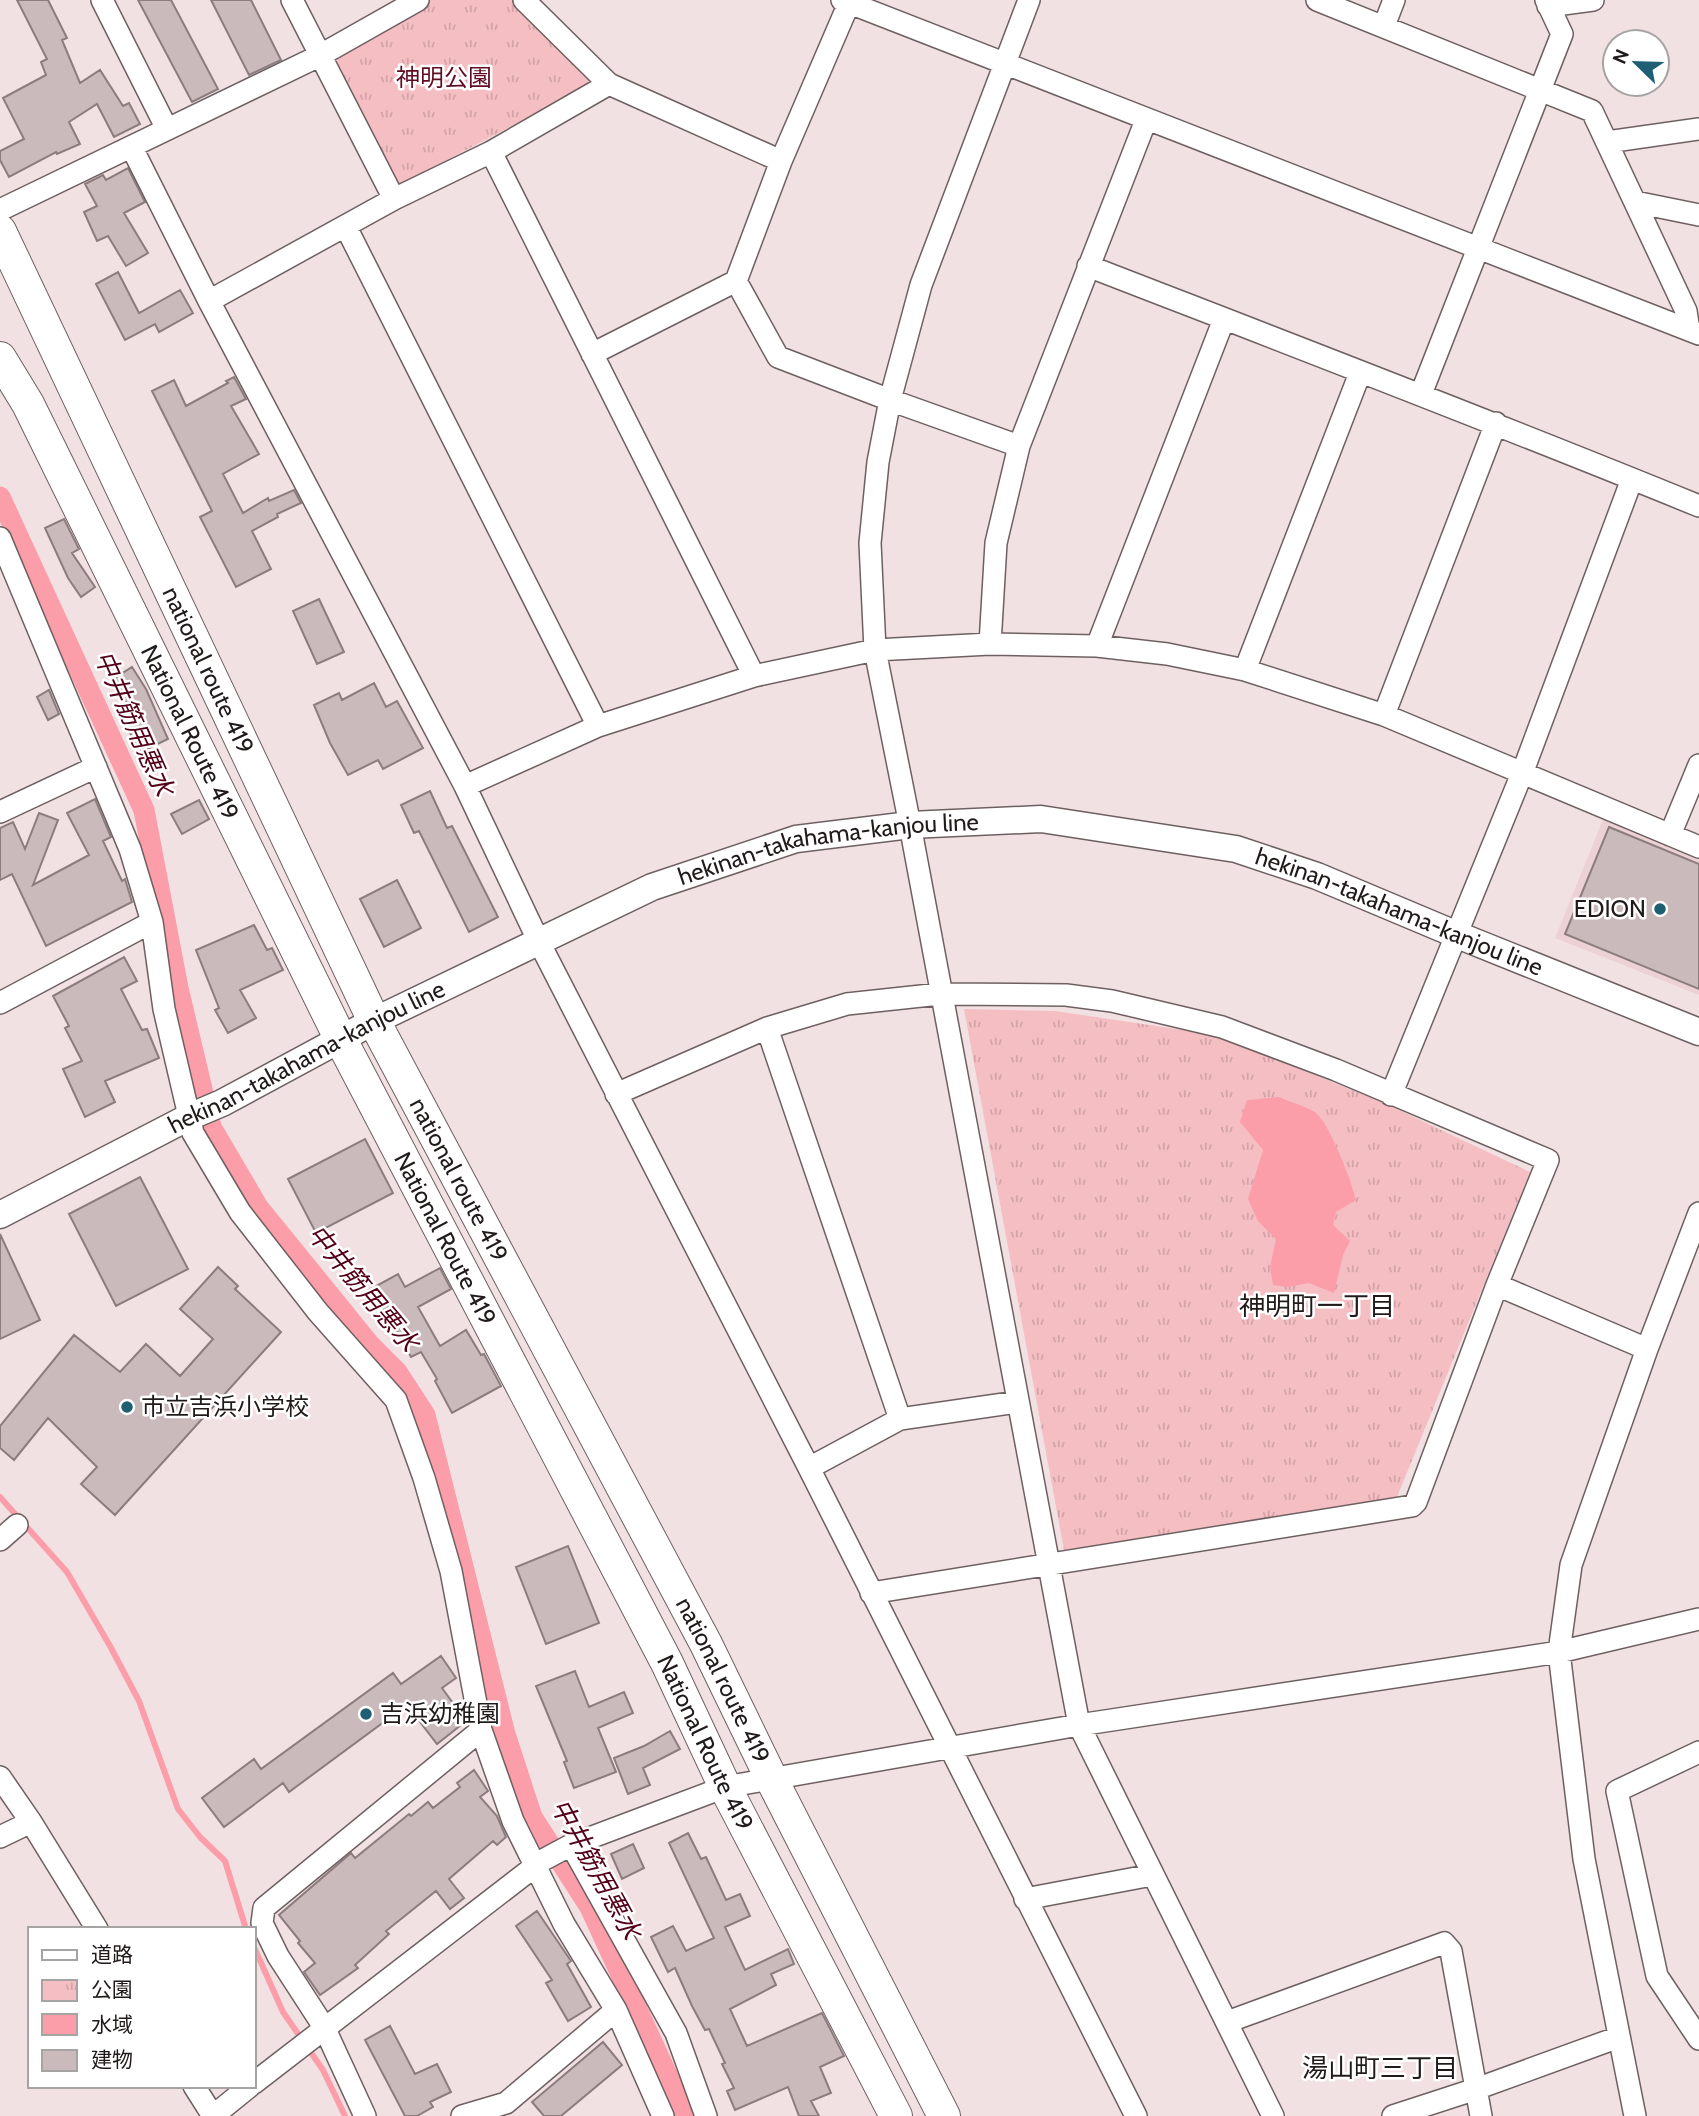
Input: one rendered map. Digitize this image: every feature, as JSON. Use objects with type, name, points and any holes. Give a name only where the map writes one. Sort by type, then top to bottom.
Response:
[{"type":"highway","name":"national route 419","points":[[0,231],[374,1021],[706,1644],[772,1780],[944,2116]]},
{"type":"highway","name":"National Route 419","points":[[0,358],[28,404],[341,1040],[667,1663],[725,1787],[896,2116]]},
{"type":"main road","name":"hekinan-takahama-kanjou line","points":[[0,1215],[189,1117],[222,1103],[374,1021],[652,887],[796,839],[910,825],[1041,819],[1237,849],[1317,876],[1699,1032]]},
{"type":"street","points":[[102,0],[167,129]]},
{"type":"street","points":[[292,0],[394,200]]},
{"type":"street","points":[[0,210],[319,56],[418,0]]},
{"type":"street","points":[[524,0],[609,84],[780,161]]},
{"type":"street","points":[[1030,0],[1003,64],[921,285],[890,400],[878,462],[870,542],[875,650],[1079,1725],[1273,2116]]},
{"type":"street","points":[[1317,0],[1592,111],[1694,332]]},
{"type":"street","points":[[1384,26],[1394,0]]},
{"type":"street","points":[[1421,394],[1562,34],[1547,3],[1593,0]]},
{"type":"street","points":[[592,354],[736,281],[780,161],[846,1],[1694,332]]},
{"type":"street","points":[[209,301],[394,200],[491,152],[609,84]]},
{"type":"street","points":[[990,644],[996,542],[1019,446],[1146,120]]},
{"type":"street","points":[[1606,142],[1699,129]]},
{"type":"street","points":[[132,148],[209,301],[465,786],[539,942],[809,1468],[1136,2116]]},
{"type":"street","points":[[491,152],[754,676]]},
{"type":"street","points":[[1635,202],[1699,215]]},
{"type":"street","points":[[346,227],[598,726]]},
{"type":"street","points":[[1088,266],[1360,373],[1496,423],[1699,506]]},
{"type":"street","points":[[736,281],[778,357],[1019,446]]},
{"type":"street","points":[[1097,646],[1224,319]]},
{"type":"street","points":[[1245,670],[1360,373]]},
{"type":"street","points":[[1384,715],[1496,423]]},
{"type":"street","points":[[1391,1095],[1523,771],[1632,479]]},
{"type":"street","points":[[0,538],[130,849],[152,922],[164,1009],[192,1133],[240,1212],[318,1312],[396,1400],[424,1478],[452,1571],[481,1730],[513,1821],[539,1863],[564,1924],[616,2010],[663,2116]]},
{"type":"street","points":[[465,786],[598,726],[754,676],[875,650],[990,644],[1097,646],[1167,654],[1245,670],[1384,715],[1699,847]]},
{"type":"street","points":[[1670,835],[1699,765]]},
{"type":"street","points":[[0,812],[96,767]]},
{"type":"street","points":[[0,1003],[152,922]]},
{"type":"street","points":[[616,1094],[767,1028],[847,1004],[940,994],[1066,995],[1112,1001],[1222,1027],[1336,1070],[1548,1160],[1497,1285],[1421,1489],[1412,1506],[871,1593]]},
{"type":"street","points":[[767,1028],[900,1419]]},
{"type":"street","points":[[1635,2116],[1584,1859],[1559,1652],[1571,1565],[1647,1349],[1698,1218]]},
{"type":"street","points":[[1497,1285],[1647,1349]]},
{"type":"street","points":[[809,1468],[900,1419],[1018,1402]]},
{"type":"street","points":[[0,1540],[17,1524]]},
{"type":"street","points":[[256,2082],[539,1863],[568,1848],[725,1787],[948,1746],[1559,1652],[1699,1619]]},
{"type":"street","points":[[365,2116],[278,1956],[262,1923],[264,1908],[481,1730]]},
{"type":"street","points":[[1699,1752],[1617,1791],[1657,1976],[1699,2039]]},
{"type":"street","points":[[0,1777],[96,1927]]},
{"type":"street","points":[[0,1837],[31,1822]]},
{"type":"street","points":[[568,1848],[676,2033],[706,2116]]},
{"type":"street","points":[[1025,1899],[1152,1875]]},
{"type":"street","points":[[1227,2021],[1444,1943],[1451,1951],[1481,2116]]},
{"type":"street","points":[[462,2116],[509,2110],[616,2010]]},
{"type":"street","points":[[1393,2116],[1619,2037]]},
{"type":"street","points":[[195,2088],[213,2116],[248,2088]]},
{"type":"shaded area","points":[[1604,817],[1699,857],[1699,995],[1555,938]]},
{"type":"green space","name":"神明公園","points":[[431,0],[514,0],[598,81],[399,185],[329,59]]},
{"type":"green space","points":[[964,1009],[1055,1011],[1217,1035],[1386,1104],[1530,1172],[1397,1497],[1064,1550]]},
{"type":"water","points":[[1279,1097],[1316,1113],[1321,1119],[1339,1153],[1354,1192],[1356,1200],[1336,1212],[1333,1225],[1350,1241],[1343,1255],[1334,1293],[1309,1283],[1288,1287],[1273,1285],[1270,1267],[1276,1239],[1258,1221],[1248,1199],[1263,1150],[1240,1122],[1247,1100]]},
{"type":"building","points":[[17,0],[48,0],[67,38],[62,40],[80,83],[100,70],[123,106],[129,103],[140,124],[114,137],[97,104],[69,122],[80,144],[57,154],[56,152],[9,177],[0,160],[0,151],[24,139],[3,98],[46,75],[41,62],[47,59]]},
{"type":"building","points":[[138,0],[171,0],[218,89],[192,102]]},
{"type":"building","points":[[211,0],[251,0],[281,60],[249,75]]},
{"type":"building","points":[[128,168],[145,202],[124,213],[148,253],[126,266],[108,236],[97,241],[84,212],[97,206],[85,184],[103,175],[106,180]]},
{"type":"building","points":[[118,272],[139,313],[180,290],[193,313],[159,332],[155,324],[125,340],[96,284]]},
{"type":"building","points":[[234,377],[246,399],[231,406],[259,454],[223,474],[243,513],[268,498],[269,501],[294,490],[301,503],[277,514],[278,517],[252,531],[271,569],[236,587],[200,517],[212,511],[152,391],[174,380],[186,406]]},
{"type":"building","points":[[64,519],[79,549],[72,553],[95,587],[81,597],[68,578],[45,528]]},
{"type":"building","points":[[319,599],[344,652],[317,664],[293,611]]},
{"type":"building","points":[[132,667],[146,689],[168,739],[139,753],[127,726],[138,721],[112,680]]},
{"type":"building","points":[[374,683],[386,707],[397,701],[423,748],[383,769],[378,760],[348,775],[330,743],[314,705],[339,693],[342,700]]},
{"type":"building","points":[[49,690],[59,714],[48,720],[37,697]]},
{"type":"building","points":[[430,791],[447,828],[452,826],[498,917],[469,932],[419,831],[414,833],[401,805]]},
{"type":"building","points":[[95,799],[111,837],[103,841],[122,881],[125,879],[132,902],[46,946],[12,874],[0,880],[0,828],[13,822],[25,849],[39,813],[58,820],[33,885],[89,855],[67,813]]},
{"type":"building","points":[[199,800],[209,819],[182,834],[171,814]]},
{"type":"building","points":[[1609,827],[1699,864],[1699,989],[1565,934]]},
{"type":"building","points":[[397,880],[421,928],[384,947],[360,899]]},
{"type":"building","points":[[254,925],[267,950],[272,948],[283,970],[240,990],[256,1018],[228,1033],[215,1010],[219,1008],[196,950]]},
{"type":"building","points":[[124,957],[137,981],[121,989],[142,1030],[147,1029],[159,1058],[105,1081],[115,1102],[85,1117],[63,1069],[82,1061],[65,1028],[69,1026],[53,996]]},
{"type":"building","points":[[365,1139],[393,1193],[316,1233],[288,1179]]},
{"type":"building","points":[[140,1177],[188,1269],[116,1306],[69,1214]]},
{"type":"building","points":[[0,1234],[40,1320],[0,1339]]},
{"type":"building","points":[[218,1267],[238,1286],[235,1289],[281,1332],[115,1515],[81,1484],[97,1467],[48,1418],[14,1460],[0,1448],[0,1426],[74,1335],[120,1372],[146,1344],[180,1376],[213,1339],[180,1309]]},
{"type":"building","points":[[440,1268],[451,1289],[418,1307],[440,1346],[466,1330],[481,1355],[484,1354],[501,1386],[452,1413],[421,1352],[411,1357],[387,1313],[382,1315],[369,1290],[398,1274],[405,1287]]},
{"type":"building","points":[[568,1546],[599,1623],[546,1644],[516,1567]]},
{"type":"building","points":[[441,1656],[456,1678],[442,1688],[466,1721],[437,1744],[407,1705],[289,1792],[283,1783],[224,1827],[202,1798],[254,1759],[261,1769],[393,1673],[401,1684]]},
{"type":"building","points":[[575,1671],[589,1707],[624,1692],[633,1713],[598,1728],[616,1772],[574,1788],[564,1762],[567,1761],[536,1686]]},
{"type":"building","points":[[670,1731],[680,1749],[643,1768],[650,1785],[628,1794],[614,1758],[644,1746]]},
{"type":"building","points":[[474,1770],[488,1791],[480,1797],[497,1816],[506,1837],[497,1845],[493,1841],[449,1879],[464,1898],[450,1909],[436,1891],[386,1931],[389,1934],[355,1965],[358,1968],[320,1995],[304,1972],[315,1963],[279,1915],[351,1853],[355,1858],[428,1802],[433,1808],[460,1787],[457,1783]]},
{"type":"building","points":[[688,1833],[701,1859],[706,1857],[726,1900],[740,1894],[750,1916],[725,1927],[745,1970],[788,1949],[794,1964],[771,1974],[776,1985],[730,2009],[747,2046],[822,2013],[844,2056],[820,2067],[831,2093],[811,2101],[819,2116],[799,2116],[788,2087],[735,2110],[727,2091],[734,2088],[709,2029],[705,2030],[675,1968],[668,1972],[651,1937],[673,1926],[686,1951],[714,1938],[669,1843]]},
{"type":"building","points":[[633,1844],[644,1868],[622,1879],[611,1854]]},
{"type":"building","points":[[537,1911],[571,1961],[567,1964],[591,2007],[568,2021],[546,1983],[552,1980],[516,1926]]},
{"type":"building","points":[[390,2026],[415,2074],[437,2064],[451,2092],[430,2102],[433,2107],[417,2116],[405,2116],[365,2040]]},
{"type":"building","points":[[603,2042],[622,2065],[561,2116],[544,2116],[532,2102]]},
{"type":"waterway","name":"中井筋用悪水","points":[[0,497],[144,810],[178,988],[211,1127],[258,1207],[370,1345],[397,1372],[425,1415],[505,1734],[532,1817],[590,1907],[686,2116]]},
{"type":"waterway","points":[[0,1497],[67,1572],[110,1646],[139,1701],[178,1809],[200,1837],[225,1861],[245,1927]]},
{"type":"waterway","points":[[256,1951],[283,2012],[323,2070],[345,2116]]},
{"type":"place","name":"EDION","points":[[1660,909]]},
{"type":"place","name":"市立吉浜小学校","points":[[127,1407]]},
{"type":"place","name":"吉浜幼稚園","points":[[366,1714]]},
{"type":"district","name":"神明町一丁目","points":[[1317,1306]]},
{"type":"district","name":"湯山町三丁目","points":[[1380,2068]]}]
